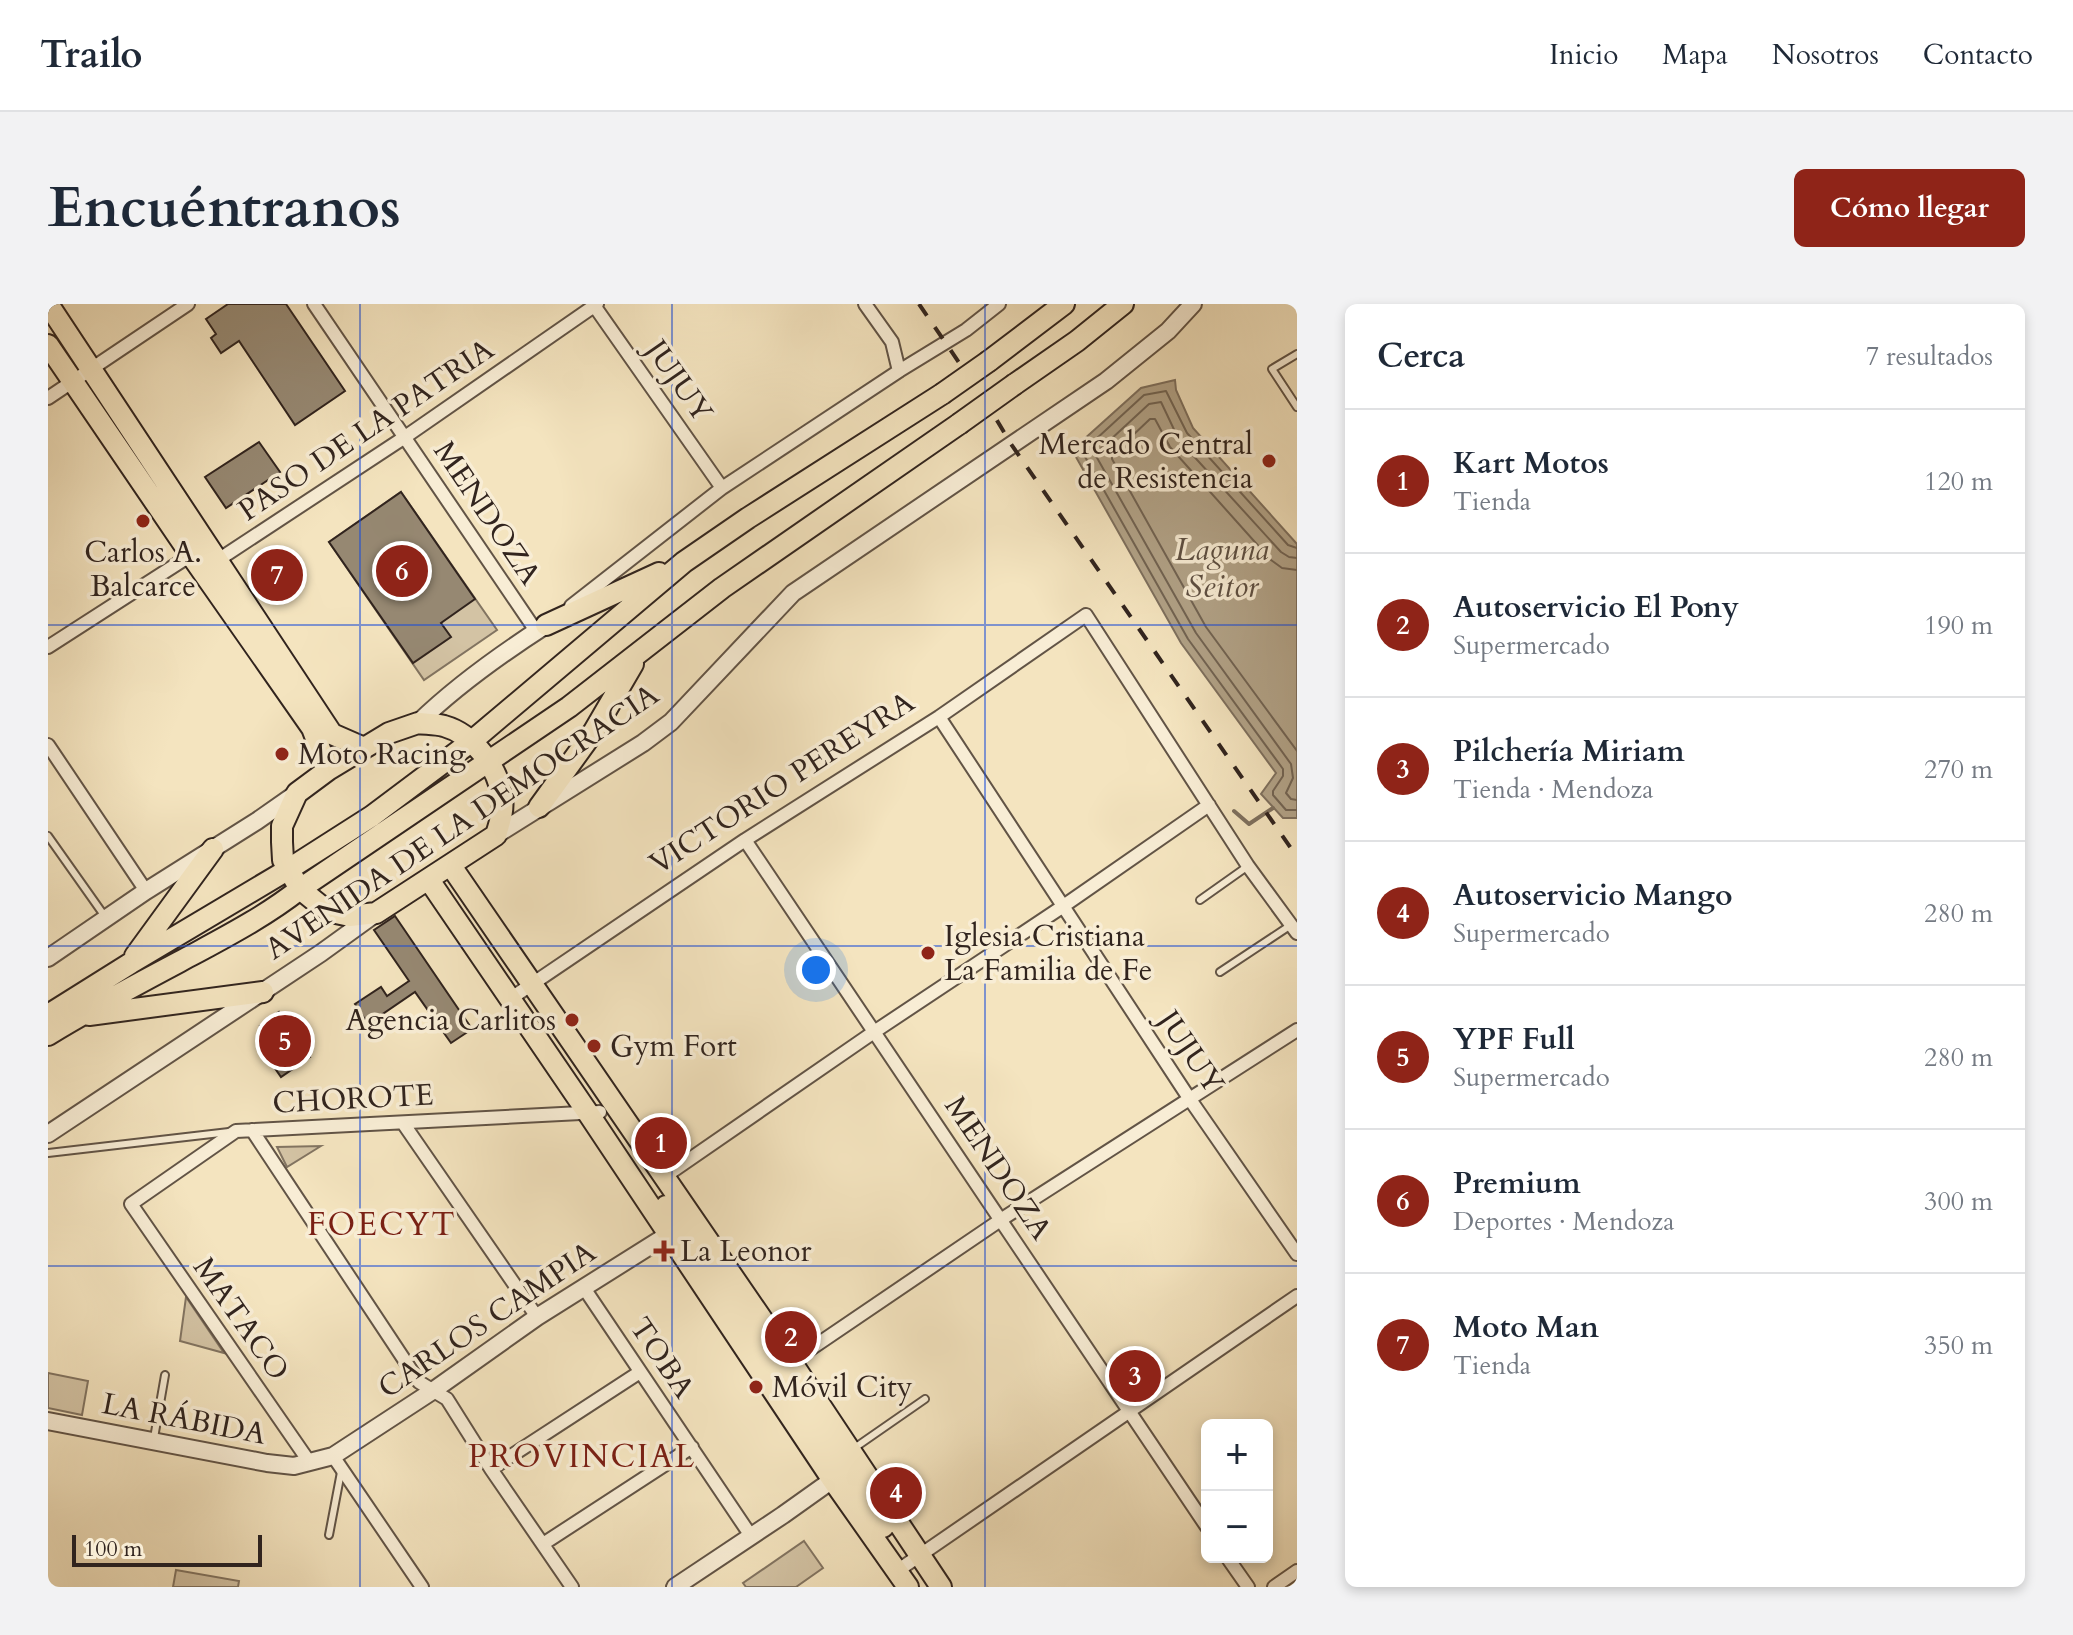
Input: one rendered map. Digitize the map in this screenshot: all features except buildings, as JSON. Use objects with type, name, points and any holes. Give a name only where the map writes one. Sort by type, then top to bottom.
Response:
[{"type":"main road","points":[[48,304],[91,368],[203,562],[312,728],[328,770]]},
{"type":"main road","name":"AVENIDA DE LA DEMOCRACIA","points":[[48,1015],[372,816],[472,741],[684,562],[942,394],[1064,304]]},
{"type":"main road","name":"AVENIDA DE LA DEMOCRACIA","points":[[48,1035],[277,907],[569,707],[722,588],[1077,341],[1122,305]]},
{"type":"main road","points":[[48,345],[203,562],[332,734],[364,748]]},
{"type":"main road","points":[[541,628],[684,562]]},
{"type":"main road","points":[[539,807],[594,731],[639,654]]},
{"type":"main road","points":[[376,913],[350,916],[321,906],[300,889],[283,860],[282,826],[297,793],[328,770],[389,733],[418,723],[443,726],[472,741],[498,779],[502,817],[496,835]]},
{"type":"main road","name":"AVENIDA DE LA DEMOCRACIA","points":[[376,913],[496,835]]},
{"type":"main road","points":[[131,963],[213,849]]},
{"type":"main road","points":[[451,866],[521,992]]},
{"type":"main road","points":[[429,880],[442,900],[521,992],[664,1177],[680,1226],[923,1587]]},
{"type":"main road","points":[[467,890],[489,945]]},
{"type":"main road","points":[[442,900],[489,945],[594,1113],[785,1367],[842,1467],[908,1569],[941,1587]]},
{"type":"main road","points":[[77,1017],[263,992]]},
{"type":"street","points":[[48,398],[188,304]]},
{"type":"street","name":"MENDOZA","points":[[314,304],[541,628]]},
{"type":"street","points":[[865,304],[892,342],[899,371]]},
{"type":"street","points":[[418,723],[465,682],[541,628],[722,488],[966,330],[999,304]]},
{"type":"street","name":"AVENIDA DE LA DEMOCRACIA","points":[[496,835],[643,743],[671,722],[793,593],[1106,381],[1168,331],[1193,304]]},
{"type":"street","name":"PASO DE LA PATRIA","points":[[48,647],[203,562],[405,437],[595,305]]},
{"type":"street","name":"JUJUY","points":[[595,305],[722,488]]},
{"type":"street","name":"VICTORIO PEREYRA","points":[[521,992],[745,840],[939,717],[1086,615],[1209,805]]},
{"type":"street","name":"JUJUY","points":[[939,717],[1189,1098],[1297,1254]]},
{"type":"street","points":[[48,745],[146,891]]},
{"type":"street","points":[[48,958],[297,793]]},
{"type":"street","points":[[664,1177],[1209,805],[1294,929]]},
{"type":"street","name":"MENDOZA","points":[[745,840],[1201,1518]]},
{"type":"street","name":"AVENIDA DE LA DEMOCRACIA","points":[[48,1134],[376,913]]},
{"type":"street","points":[[785,1367],[1002,1219],[1297,1030]]},
{"type":"street","name":"CHOROTE","points":[[131,1204],[236,1131],[594,1113]]},
{"type":"street","points":[[403,1123],[537,1317]]},
{"type":"street","points":[[252,1130],[419,1382],[447,1399],[572,1587]]},
{"type":"street","name":"MATACO","points":[[131,1204],[310,1463]]},
{"type":"street","name":"CARLOS CAMPIA","points":[[310,1463],[337,1463],[537,1317],[680,1226]]},
{"type":"street","name":"TOBA","points":[[584,1288],[751,1536]]},
{"type":"street","points":[[908,1569],[1129,1410],[1297,1296]]},
{"type":"street","points":[[491,1469],[640,1372]]},
{"type":"street","name":"LA RÁBIDA","points":[[48,1421],[267,1463],[294,1466],[310,1463]]},
{"type":"street","points":[[543,1544],[692,1447]]},
{"type":"street","points":[[337,1463],[422,1587]]},
{"type":"street","points":[[675,1587],[751,1536],[842,1467]]},
{"type":"street","points":[[1231,1563],[1248,1587]]},
{"type":"street","points":[[1274,1587],[1297,1571]]},
{"type":"lane","points":[[1297,354],[1272,369],[1297,407]]},
{"type":"lane","points":[[48,836],[107,918]]},
{"type":"lane","points":[[1200,900],[1248,866]]},
{"type":"lane","points":[[1220,972],[1294,929]]},
{"type":"lane","points":[[48,1153],[236,1131]]},
{"type":"lane","points":[[154,1442],[165,1375]]},
{"type":"lane","points":[[842,1467],[925,1399]]},
{"type":"lane","points":[[329,1535],[337,1463]]},
{"type":"shaded area","points":[[401,492],[497,630],[424,680],[329,542]]},
{"type":"shaded area","points":[[321,1146],[287,1167],[277,1147]]},
{"type":"shaded area","points":[[186,1297],[224,1353],[180,1341]]},
{"type":"shaded area","points":[[48,1373],[88,1381],[82,1415],[48,1408]]},
{"type":"shaded area","points":[[804,1541],[823,1568],[796,1587],[746,1587],[743,1583]]},
{"type":"shaded area","points":[[176,1570],[239,1581],[238,1587],[173,1587]]},
{"type":"water","name":"Laguna Seitor","points":[[1175,380],[1176,390],[1193,428],[1297,544],[1297,818],[1283,818],[1261,794],[1276,773],[1181,643],[1072,450],[1141,388]]},
{"type":"waterway","points":[[1234,811],[1249,824],[1273,808]]},
{"type":"railway","points":[[919,304],[1011,444],[1297,857]]},
{"type":"place","name":"Mercado Central de Resistencia","points":[[1269,461]]},
{"type":"place","name":"Carlos A. Balcarce","points":[[143,521]]},
{"type":"place","name":"Premium","points":[[402,571]]},
{"type":"place","name":"Moto Man","points":[[277,575]]},
{"type":"place","name":"Moto Racing","points":[[282,754]]},
{"type":"place","name":"Iglesia Cristiana La Familia de Fe","points":[[928,953]]},
{"type":"place","name":"Agencia Carlitos","points":[[572,1020]]},
{"type":"place","name":"YPF Full","points":[[285,1041]]},
{"type":"place","name":"Gym Fort","points":[[594,1046]]},
{"type":"place","name":"Kart Motos","points":[[661,1143]]},
{"type":"place","name":"La Leonor","points":[[664,1251]]},
{"type":"place","name":"Autoservicio El Pony","points":[[791,1337]]},
{"type":"place","name":"Pilchería Miriam","points":[[1135,1376]]},
{"type":"place","name":"Móvil City","points":[[756,1387]]},
{"type":"place","name":"Autoservicio Mango","points":[[896,1493]]},
{"type":"district","name":"FOECYT","points":[[382,1225]]},
{"type":"district","name":"PROVINCIAL","points":[[582,1457]]}]
